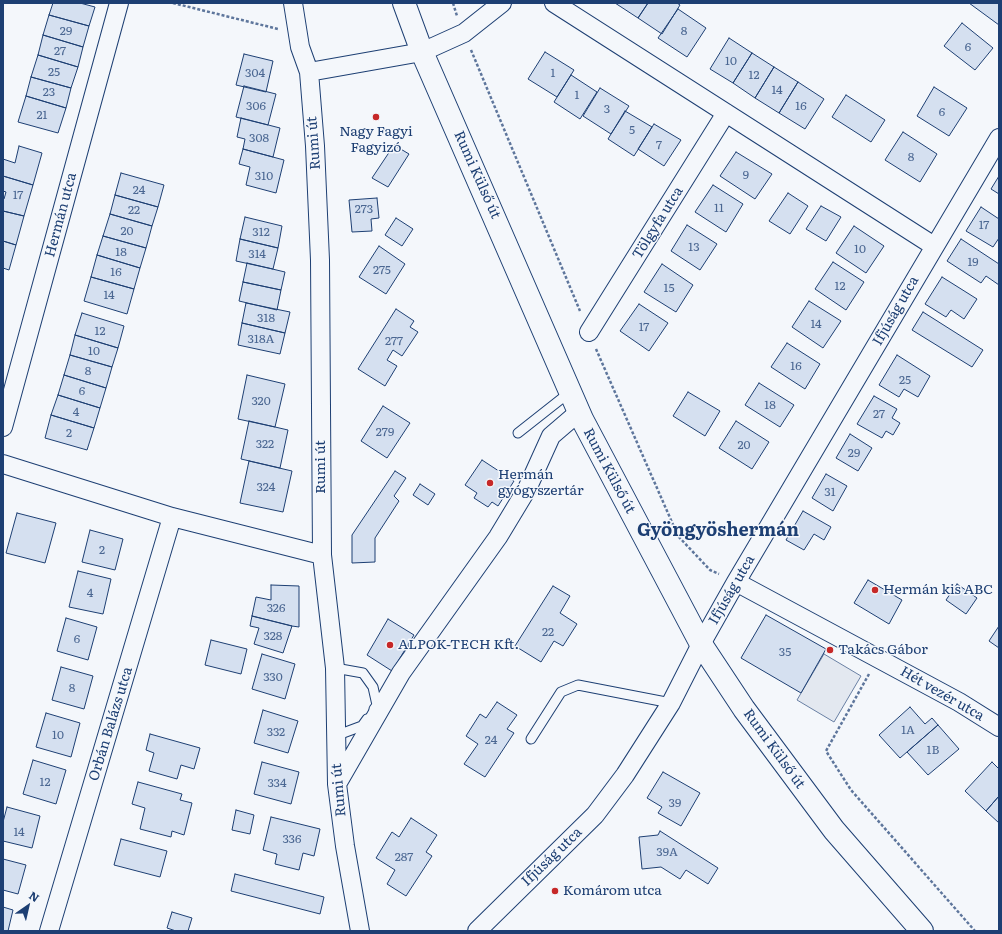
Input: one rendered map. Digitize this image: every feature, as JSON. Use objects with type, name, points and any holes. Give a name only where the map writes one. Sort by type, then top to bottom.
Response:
[{"type":"street","name":"Hermán utca","points":[[3,427],[119,3]]},
{"type":"street","name":"Rumi út","points":[[293,3],[300,47],[309,72],[320,260],[322,555],[335,668],[337,784],[360,931]]},
{"type":"street","name":"Rumi Külső út","points":[[404,3],[422,52],[579,412],[619,491],[662,568],[701,644],[744,708],[834,830],[922,931]]},
{"type":"street","points":[[309,72],[422,52],[464,33],[502,3]]},
{"type":"street","points":[[554,3],[934,246]]},
{"type":"street","name":"Tölgyfa utca","points":[[589,332],[726,113]]},
{"type":"street","name":"Ifjúság utca","points":[[477,931],[595,815],[625,775],[671,703],[701,644],[736,582],[999,138]]},
{"type":"street","points":[[337,784],[401,673],[498,537],[527,489],[552,436],[579,412]]},
{"type":"street","points":[[3,464],[172,516],[322,555]]},
{"type":"street","name":"Orbán Balázs utca","points":[[49,931],[172,516]]},
{"type":"street","name":"Hét vezér utca","points":[[736,582],[877,657],[958,702],[999,727]]},
{"type":"lane","points":[[518,433],[570,392]]},
{"type":"lane","points":[[335,668],[363,673],[373,687],[377,706],[362,726],[335,736]]},
{"type":"lane","points":[[531,740],[561,692],[578,685],[671,703]]},
{"type":"path","points":[[173,3],[286,31]]},
{"type":"path","points":[[453,3],[464,33],[589,332],[678,536],[710,570],[736,582]]},
{"type":"path","points":[[877,657],[865,683],[826,751],[851,790],[975,931]]},
{"type":"shaded area","points":[[824,654],[861,676],[834,722],[797,700]]},
{"type":"building","points":[[53,3],[80,3],[95,7],[89,26],[49,15]]},
{"type":"building","points":[[615,3],[648,3],[638,18]]},
{"type":"building","points":[[648,3],[677,3],[680,5],[662,34],[638,18]]},
{"type":"building","points":[[969,3],[999,3],[999,25]]},
{"type":"building","points":[[678,9],[706,28],[687,57],[658,38]]},
{"type":"building","points":[[49,15],[89,26],[83,47],[43,35]]},
{"type":"building","points":[[962,23],[993,48],[975,70],[944,46]]},
{"type":"building","points":[[43,35],[83,47],[78,67],[38,55]]},
{"type":"building","points":[[729,38],[752,53],[733,83],[710,69]]},
{"type":"building","points":[[545,52],[574,70],[557,97],[528,79]]},
{"type":"building","points":[[752,53],[774,67],[755,98],[733,83]]},
{"type":"building","points":[[244,54],[273,61],[266,92],[236,85]]},
{"type":"building","points":[[38,55],[78,67],[71,88],[31,77]]},
{"type":"building","points":[[774,67],[798,82],[779,113],[755,98]]},
{"type":"building","points":[[571,75],[597,92],[580,119],[554,102]]},
{"type":"building","points":[[31,77],[71,88],[66,108],[26,96]]},
{"type":"building","points":[[798,82],[824,99],[805,129],[779,113]]},
{"type":"building","points":[[244,86],[276,94],[268,125],[236,117]]},
{"type":"building","points":[[934,87],[967,108],[949,136],[917,116]]},
{"type":"building","points":[[600,88],[629,106],[611,134],[583,116]]},
{"type":"building","points":[[846,95],[885,120],[871,142],[832,117]]},
{"type":"building","points":[[26,96],[66,108],[58,133],[18,122]]},
{"type":"building","points":[[625,111],[652,127],[634,156],[608,139]]},
{"type":"building","points":[[241,118],[280,128],[273,157],[243,149],[245,139],[237,137]]},
{"type":"building","points":[[654,124],[681,140],[664,166],[638,149]]},
{"type":"building","points":[[903,132],[937,154],[920,182],[885,160]]},
{"type":"building","points":[[394,145],[409,154],[388,187],[372,178]]},
{"type":"building","points":[[19,146],[42,153],[33,185],[3,176],[3,159],[15,163]]},
{"type":"building","points":[[243,149],[284,160],[276,193],[246,185],[250,167],[239,164]]},
{"type":"building","points":[[736,152],[772,174],[755,199],[720,176]]},
{"type":"building","points":[[121,173],[164,185],[158,207],[115,195]]},
{"type":"building","points":[[3,176],[33,185],[24,216],[3,211],[3,198],[4,199],[6,192],[3,191]]},
{"type":"building","points":[[999,176],[999,194],[991,189]]},
{"type":"building","points":[[713,185],[743,204],[726,232],[695,212]]},
{"type":"building","points":[[788,193],[808,206],[790,234],[769,221]]},
{"type":"building","points":[[115,195],[158,207],[152,226],[110,214]]},
{"type":"building","points":[[377,198],[379,218],[371,219],[372,231],[352,232],[349,200]]},
{"type":"building","points":[[821,206],[841,217],[826,241],[806,229]]},
{"type":"building","points":[[981,207],[999,219],[999,238],[993,247],[966,231]]},
{"type":"building","points":[[3,211],[24,216],[16,245],[3,241]]},
{"type":"building","points":[[110,214],[152,226],[146,248],[103,236]]},
{"type":"building","points":[[245,217],[282,226],[278,248],[240,239]]},
{"type":"building","points":[[396,218],[413,229],[402,246],[385,235]]},
{"type":"building","points":[[687,225],[717,244],[700,270],[671,251]]},
{"type":"building","points":[[854,226],[884,246],[866,273],[836,253]]},
{"type":"building","points":[[103,236],[146,248],[140,268],[97,255]]},
{"type":"building","points":[[240,239],[278,248],[273,269],[236,261]]},
{"type":"building","points":[[961,239],[999,264],[999,285],[986,276],[981,283],[947,261]]},
{"type":"building","points":[[3,241],[16,245],[9,270],[3,268]]},
{"type":"building","points":[[379,246],[405,264],[386,294],[359,277]]},
{"type":"building","points":[[97,255],[140,268],[134,289],[91,277]]},
{"type":"building","points":[[833,262],[864,282],[846,310],[815,289]]},
{"type":"building","points":[[247,263],[285,272],[281,290],[243,282]]},
{"type":"building","points":[[662,264],[693,285],[676,312],[644,292]]},
{"type":"building","points":[[91,277],[134,289],[127,314],[84,301]]},
{"type":"building","points":[[942,277],[977,299],[964,319],[951,310],[946,317],[925,304]]},
{"type":"building","points":[[243,282],[281,290],[277,310],[239,301]]},
{"type":"building","points":[[809,301],[841,321],[823,348],[792,327]]},
{"type":"building","points":[[246,303],[290,312],[285,333],[242,323]]},
{"type":"building","points":[[639,304],[668,323],[649,351],[620,331]]},
{"type":"building","points":[[396,309],[414,321],[410,327],[418,332],[402,356],[393,350],[387,360],[397,366],[385,386],[358,369]]},
{"type":"building","points":[[923,312],[983,350],[972,367],[912,330]]},
{"type":"building","points":[[82,313],[124,326],[118,348],[75,335]]},
{"type":"building","points":[[242,323],[285,333],[280,354],[238,345]]},
{"type":"building","points":[[75,335],[118,348],[112,367],[70,355]]},
{"type":"building","points":[[787,343],[820,364],[805,389],[771,367]]},
{"type":"building","points":[[70,355],[112,367],[106,388],[64,375]]},
{"type":"building","points":[[897,355],[930,376],[918,397],[904,389],[899,397],[879,385]]},
{"type":"building","points":[[64,375],[106,388],[100,408],[58,395]]},
{"type":"building","points":[[247,375],[285,384],[275,427],[238,419]]},
{"type":"building","points":[[759,383],[794,405],[780,427],[745,405]]},
{"type":"building","points":[[688,392],[720,411],[705,436],[673,416]]},
{"type":"building","points":[[58,395],[100,408],[94,428],[51,415]]},
{"type":"building","points":[[874,396],[897,409],[892,418],[900,423],[893,435],[886,431],[882,438],[857,424]]},
{"type":"building","points":[[383,406],[410,423],[387,458],[361,441]]},
{"type":"building","points":[[51,415],[94,428],[87,450],[45,438]]},
{"type":"building","points":[[249,421],[288,430],[280,468],[241,459]]},
{"type":"building","points":[[736,421],[769,442],[752,469],[719,448]]},
{"type":"building","points":[[850,434],[872,448],[858,471],[836,458]]},
{"type":"building","name":"Hermán gyógyszertár","points":[[482,460],[514,481],[498,506],[492,502],[488,507],[474,498],[477,493],[465,485]]},
{"type":"building","points":[[249,461],[292,471],[283,512],[240,503]]},
{"type":"building","points":[[395,471],[406,478],[394,496],[399,501],[375,538],[375,562],[352,563],[352,535]]},
{"type":"building","points":[[826,474],[847,486],[833,511],[812,498]]},
{"type":"building","points":[[420,484],[435,494],[428,505],[413,495]]},
{"type":"building","points":[[803,511],[831,527],[824,540],[814,534],[804,550],[786,540]]},
{"type":"building","points":[[17,513],[56,523],[45,563],[6,553]]},
{"type":"building","points":[[90,530],[123,539],[115,570],[82,562]]},
{"type":"building","points":[[78,571],[111,579],[103,614],[69,607]]},
{"type":"building","points":[[868,580],[902,600],[889,624],[854,603]]},
{"type":"building","points":[[957,584],[977,598],[966,614],[946,600]]},
{"type":"building","points":[[271,585],[299,586],[299,627],[252,616],[256,597],[271,600]]},
{"type":"building","points":[[553,586],[570,596],[560,613],[577,624],[563,646],[554,641],[541,662],[515,646]]},
{"type":"building","points":[[766,615],[826,649],[801,693],[741,658]]},
{"type":"building","points":[[252,616],[292,626],[283,653],[254,644],[259,628],[250,626]]},
{"type":"building","points":[[66,618],[97,627],[88,660],[57,651]]},
{"type":"building","name":"ALPOK-TECH Kft.","points":[[388,619],[414,635],[392,671],[367,655]]},
{"type":"building","points":[[999,626],[999,648],[989,641]]},
{"type":"building","points":[[211,640],[247,649],[241,674],[205,665]]},
{"type":"building","points":[[262,654],[295,664],[285,699],[252,689]]},
{"type":"building","points":[[61,667],[93,676],[84,709],[52,700]]},
{"type":"building","points":[[497,702],[517,715],[507,729],[514,733],[485,777],[464,764],[478,744],[466,736],[480,714],[486,718]]},
{"type":"building","points":[[910,707],[925,724],[932,718],[938,725],[900,758],[879,735]]},
{"type":"building","points":[[263,710],[298,721],[288,753],[254,743]]},
{"type":"building","points":[[46,713],[80,723],[71,757],[36,747]]},
{"type":"building","points":[[938,725],[959,749],[928,775],[907,752]]},
{"type":"building","points":[[150,734],[200,748],[194,769],[181,765],[177,779],[149,771],[154,753],[146,750]]},
{"type":"building","points":[[33,760],[66,770],[56,804],[23,794]]},
{"type":"building","points":[[262,762],[299,772],[291,804],[254,794]]},
{"type":"building","points":[[992,762],[999,769],[999,796],[986,811],[965,791]]},
{"type":"building","points":[[663,772],[700,793],[681,826],[658,813],[662,807],[647,798]]},
{"type":"building","points":[[138,782],[182,794],[180,800],[192,803],[184,835],[172,831],[171,837],[140,829],[145,808],[132,804]]},
{"type":"building","points":[[999,796],[999,823],[986,811]]},
{"type":"building","points":[[7,807],[40,816],[32,848],[3,841],[3,822]]},
{"type":"building","points":[[236,810],[254,815],[250,834],[232,830]]},
{"type":"building","points":[[271,817],[320,829],[314,856],[303,853],[299,870],[275,864],[277,854],[263,850]]},
{"type":"building","points":[[411,818],[437,835],[426,852],[432,856],[406,896],[387,884],[395,870],[376,858],[392,832],[399,837]]},
{"type":"building","points":[[660,831],[718,868],[708,884],[686,870],[680,879],[661,867],[642,869],[639,837],[658,835]]},
{"type":"building","points":[[121,839],[167,851],[160,877],[114,865]]},
{"type":"building","points":[[3,859],[26,865],[18,894],[3,890]]},
{"type":"building","points":[[235,874],[324,897],[320,914],[231,891]]},
{"type":"building","points":[[3,907],[13,910],[8,931],[3,931]]},
{"type":"building","points":[[172,912],[192,918],[188,931],[176,931],[167,928]]},
{"type":"place","name":"Nagy Fagyi Fagyizó","points":[[376,117]]},
{"type":"place","name":"Hermán gyógyszertár","points":[[490,483]]},
{"type":"place","name":"Hermán kis ABC","points":[[875,590]]},
{"type":"place","name":"ALPOK-TECH Kft.","points":[[390,645]]},
{"type":"place","name":"Takács Gábor","points":[[830,650]]},
{"type":"place","name":"Komárom utca","points":[[555,891]]},
{"type":"district","name":"Gyöngyöshermán","points":[[718,531]]}]
